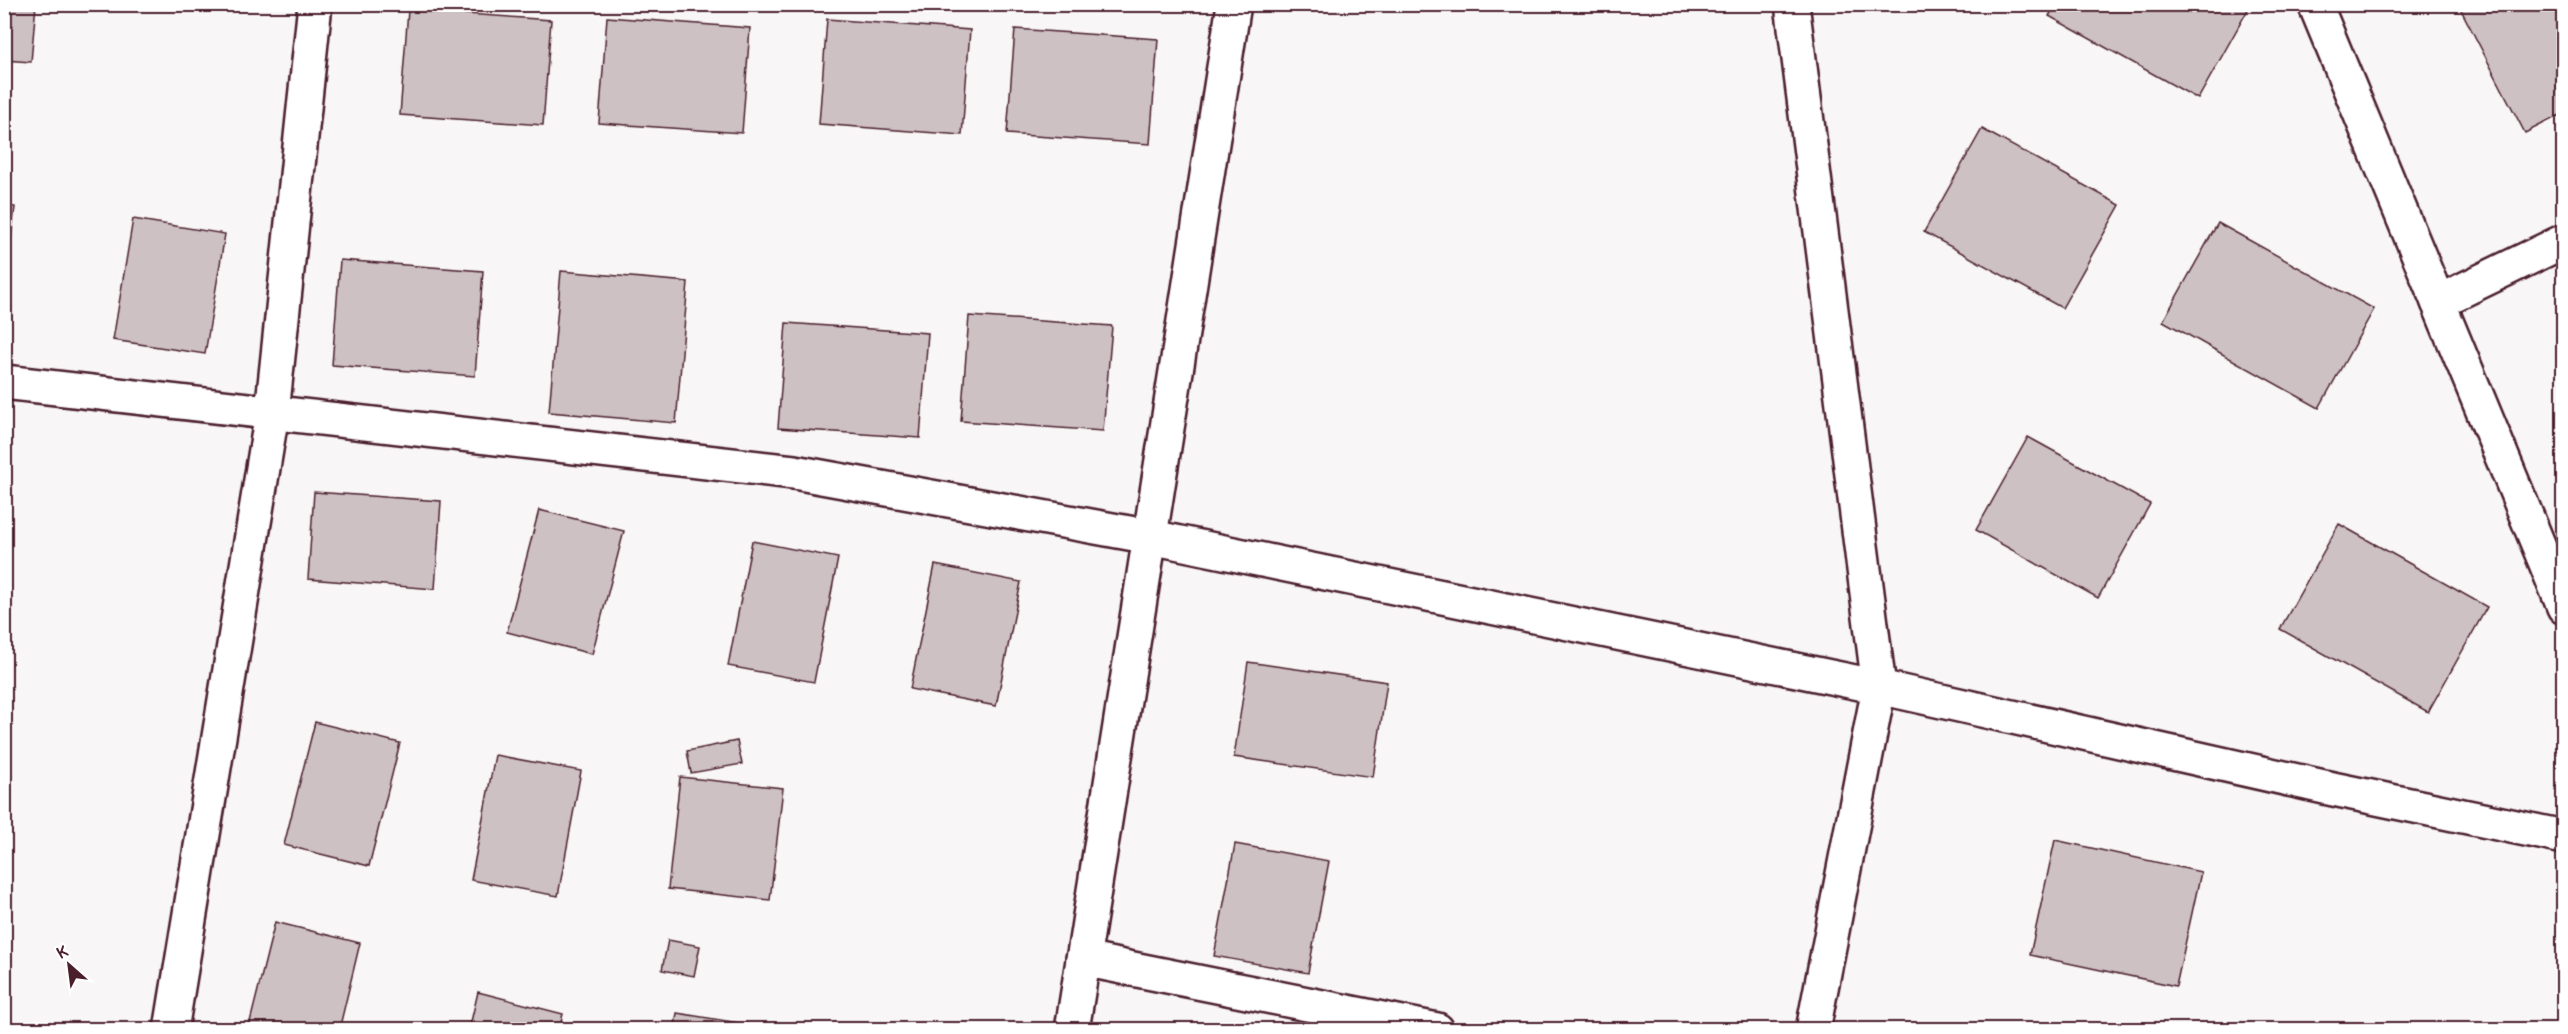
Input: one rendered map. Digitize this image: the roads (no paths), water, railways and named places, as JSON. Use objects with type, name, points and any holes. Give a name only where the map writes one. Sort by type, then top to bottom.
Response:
[{"type":"street","points":[[171,1029],[272,413],[315,4]]},
{"type":"street","points":[[1072,1029],[1234,4]]},
{"type":"street","points":[[1792,4],[1879,687],[1813,1029]]},
{"type":"street","points":[[2315,4],[2564,607]]},
{"type":"street","points":[[2438,302],[2564,241]]},
{"type":"street","points":[[4,382],[794,472],[1151,537],[1879,687],[2332,789],[2564,837]]},
{"type":"street","points":[[1083,959],[1437,1029]]}]
